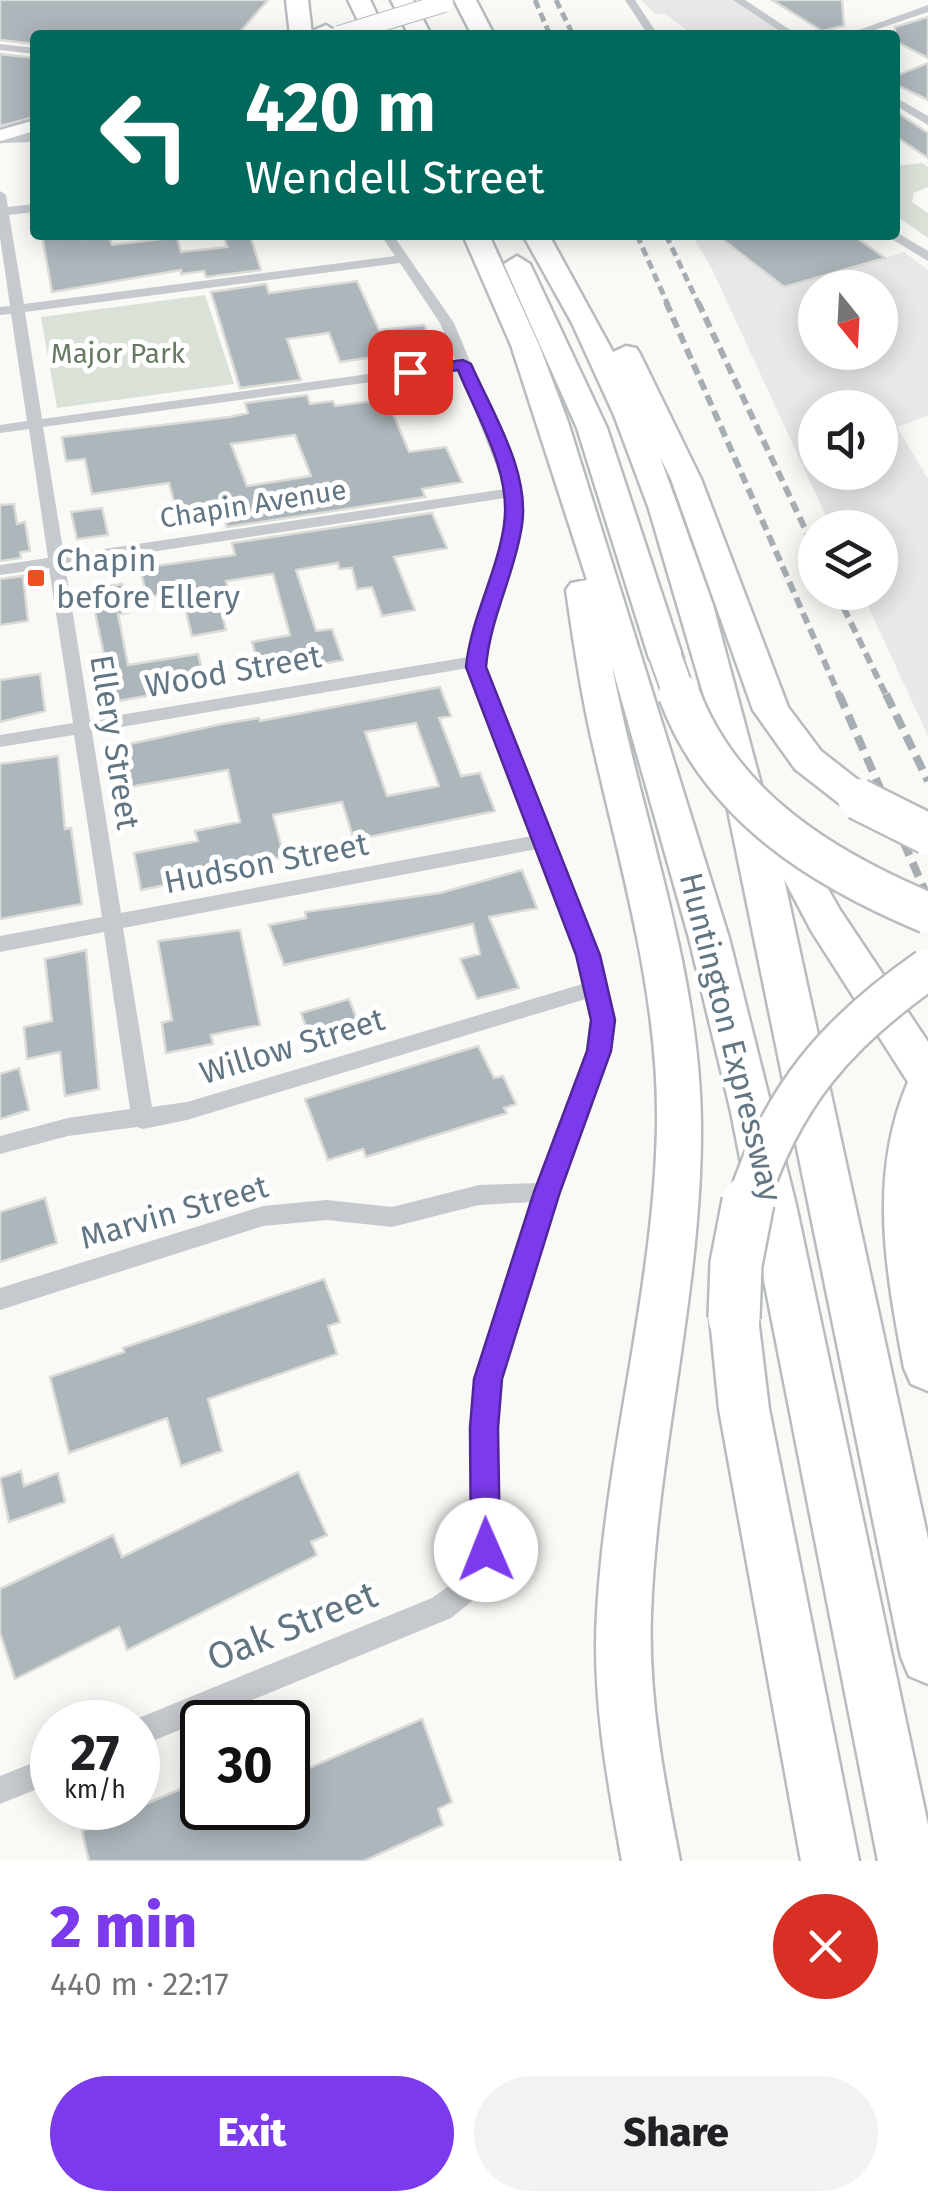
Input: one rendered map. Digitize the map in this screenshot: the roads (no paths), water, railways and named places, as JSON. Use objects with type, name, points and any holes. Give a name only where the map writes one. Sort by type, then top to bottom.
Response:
[{"type":"highway","points":[[297,0],[300,30]]},
{"type":"highway","points":[[359,0],[374,30]]},
{"type":"highway","points":[[402,0],[417,30]]},
{"type":"highway","points":[[454,1],[479,30]]},
{"type":"highway","points":[[459,240],[485,284],[518,327]]},
{"type":"highway","name":"Huntington Expressway","points":[[478,240],[518,327],[580,507],[736,1039],[771,1193],[859,1645],[907,1861]]},
{"type":"highway","points":[[503,240],[534,294],[581,400],[666,658],[697,739],[747,803],[792,841],[843,874],[928,913]]},
{"type":"highway","points":[[541,242],[592,294],[658,412],[700,513],[776,720],[808,760],[858,800],[928,834]]},
{"type":"highway","name":"Huntington Expressway","points":[[541,242],[596,342],[642,452],[718,674],[928,1656]]},
{"type":"highway","points":[[580,507],[579,566],[588,625],[612,750],[664,956],[678,1078],[674,1217],[632,1516],[624,1617],[629,1726],[650,1861]]},
{"type":"highway","points":[[740,763],[826,921],[927,1086],[909,1148],[904,1207],[908,1259],[928,1368]]},
{"type":"highway","points":[[830,1861],[744,1409],[734,1318],[734,1270],[748,1196],[764,1150],[808,1072],[844,1032],[928,968]]},
{"type":"highway","points":[[804,1720],[806,1861]]},
{"type":"main road","points":[[334,30],[422,0]]},
{"type":"main road","points":[[337,30],[454,1]]},
{"type":"main road","points":[[0,137],[30,127]]},
{"type":"street","points":[[630,0],[650,30]]},
{"type":"street","points":[[738,0],[785,30]]},
{"type":"street","points":[[914,0],[928,7]]},
{"type":"street","points":[[864,30],[928,7]]},
{"type":"street","points":[[0,47],[30,50]]},
{"type":"street","points":[[922,111],[928,121]]},
{"type":"street","points":[[0,137],[30,138]]},
{"type":"street","name":"Ellery Street","points":[[0,195],[143,1120]]},
{"type":"street","points":[[1,212],[30,209]]},
{"type":"street","points":[[391,240],[442,314],[508,468],[514,492],[512,532],[479,636],[476,661],[482,686],[598,988],[603,1020],[599,1051],[547,1192]]},
{"type":"street","points":[[899,240],[928,257]]},
{"type":"street","points":[[0,311],[404,259]]},
{"type":"street","points":[[0,429],[463,364]]},
{"type":"street","name":"Chapin Avenue","points":[[0,570],[514,492]]},
{"type":"street","name":"Wood Street","points":[[0,741],[476,661]]},
{"type":"street","name":"Hudson Street","points":[[0,944],[543,841]]},
{"type":"street","name":"Willow Street","points":[[0,1145],[68,1127],[187,1112],[598,988]]},
{"type":"street","name":"Marvin Street","points":[[0,1299],[262,1216],[327,1210],[383,1218],[480,1195],[547,1192]]},
{"type":"street","name":"Oak Street","points":[[160,1724],[440,1608],[473,1584],[486,1550],[484,1428],[488,1379],[547,1192]]},
{"type":"street","points":[[0,1790],[30,1777]]},
{"type":"railway","points":[[535,0],[548,30]]},
{"type":"railway","points":[[556,0],[571,30]]},
{"type":"railway","points":[[639,240],[668,305]]},
{"type":"railway","points":[[668,240],[699,305]]},
{"type":"railway","points":[[666,302],[840,697]]},
{"type":"railway","points":[[698,302],[798,514]]},
{"type":"railway","points":[[845,610],[887,697]]},
{"type":"railway","points":[[839,694],[928,898]]},
{"type":"railway","points":[[886,694],[928,781]]},
{"type":"place","name":"Chapin before Ellery","points":[[36,578]]},
{"type":"park label","name":"Major Park","points":[[118,353]]}]
